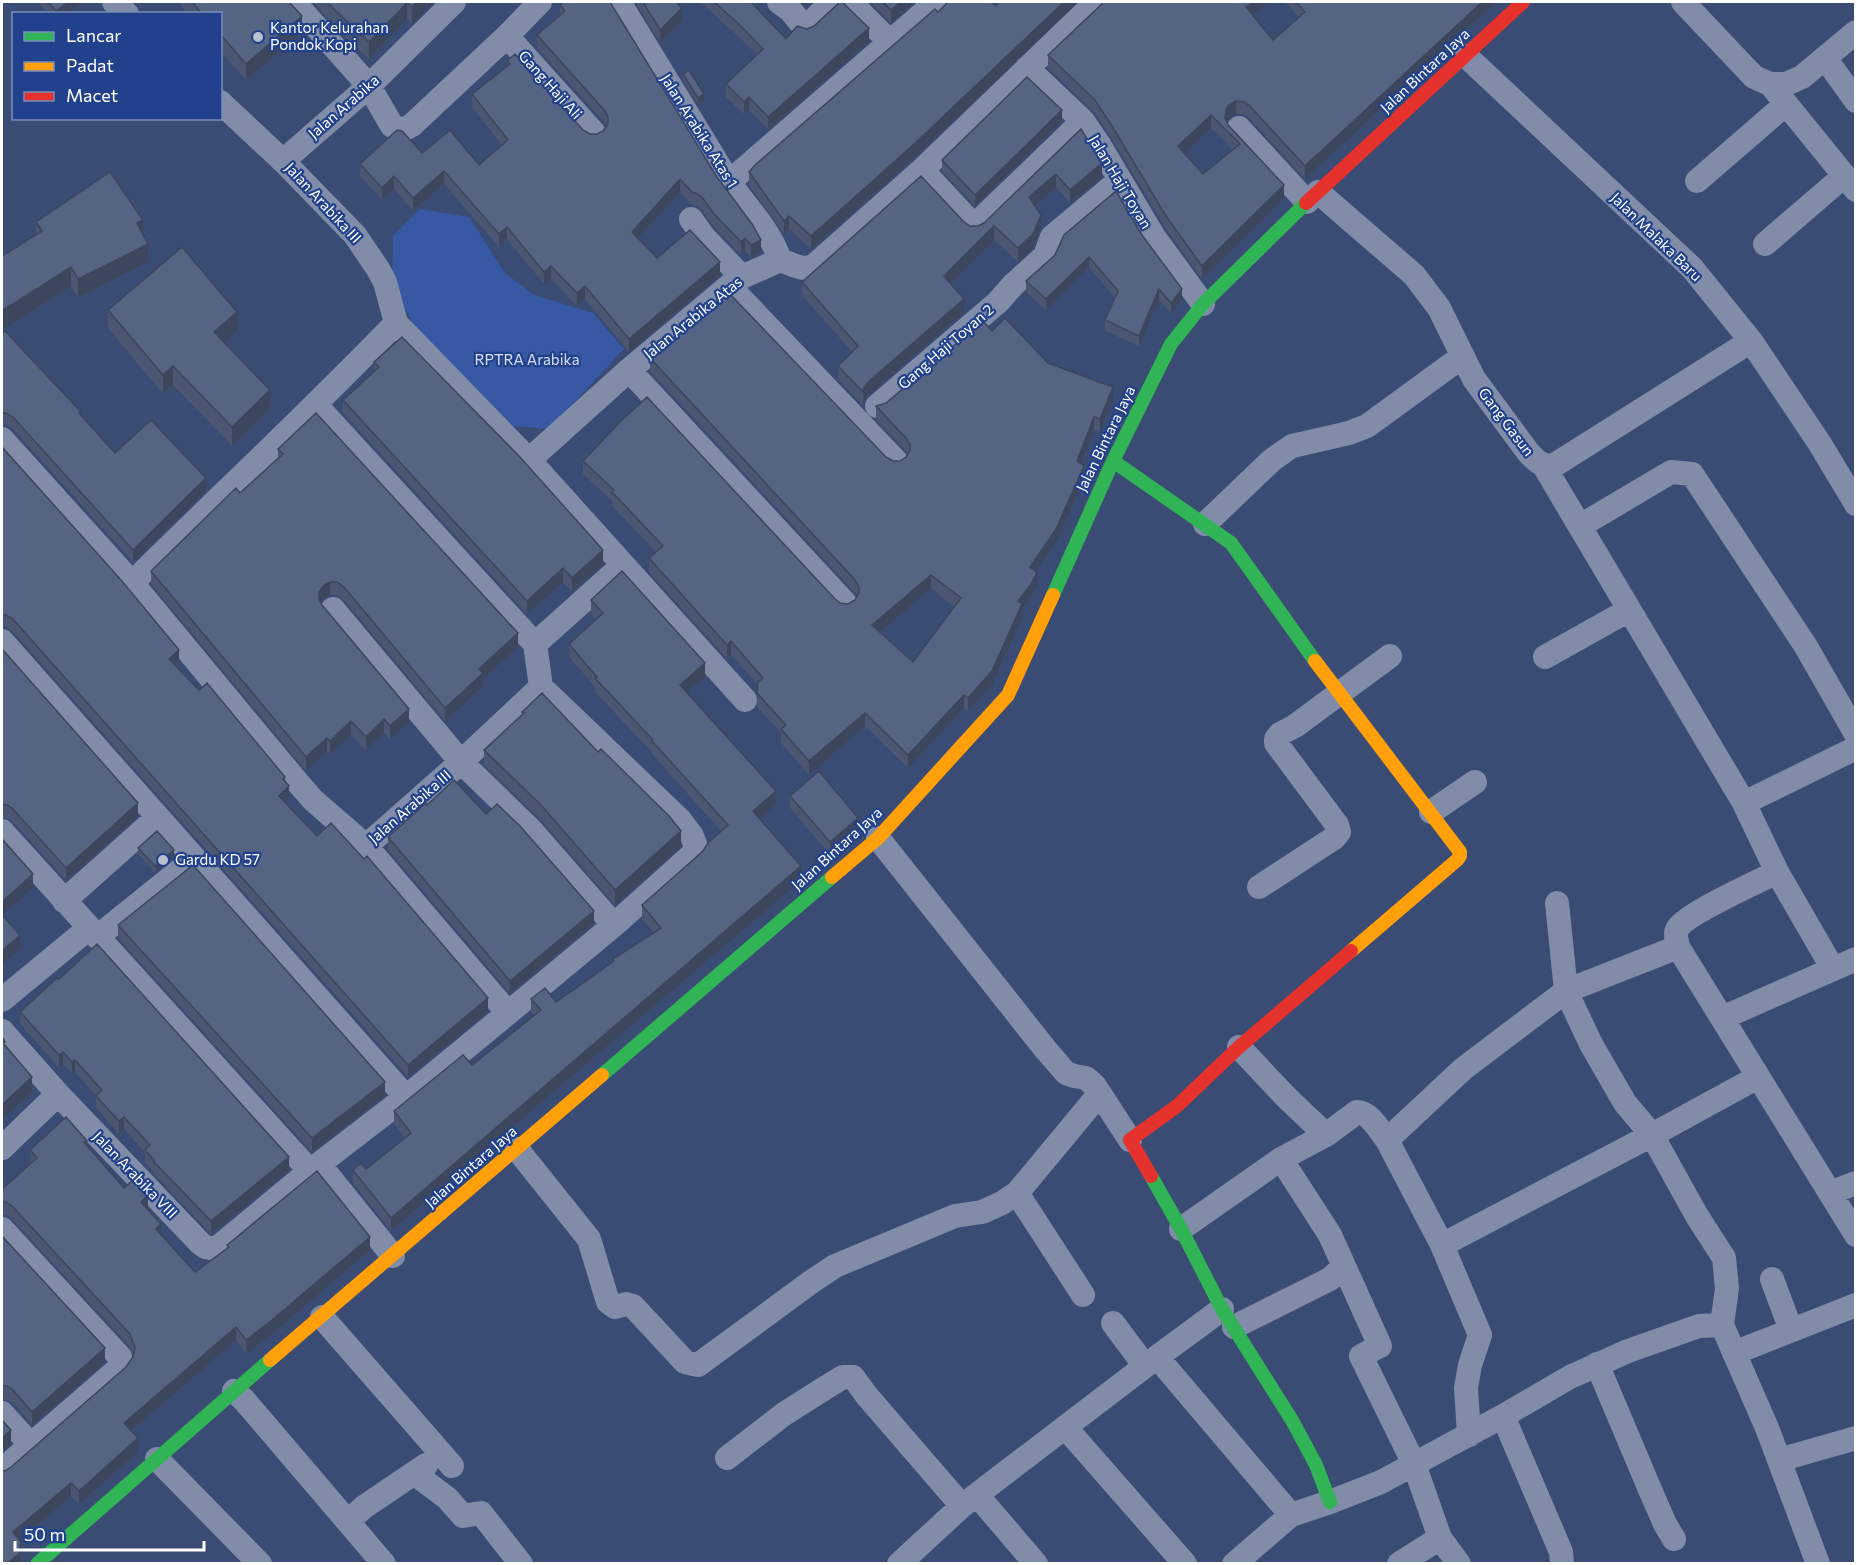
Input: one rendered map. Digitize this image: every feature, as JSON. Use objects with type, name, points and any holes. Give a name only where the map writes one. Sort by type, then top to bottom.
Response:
[{"type":"street","points":[[294,2],[369,86],[392,126],[403,130],[412,125],[540,2]]},
{"type":"street","name":"Jalan Arabika","points":[[283,161],[369,86],[454,2]]},
{"type":"street","name":"Jalan Arabika Atas 1","points":[[619,2],[729,182],[767,230],[780,260]]},
{"type":"street","points":[[786,8],[805,28],[832,2]]},
{"type":"street","points":[[850,2],[890,42]]},
{"type":"street","points":[[729,182],[936,2]]},
{"type":"street","points":[[780,260],[809,269],[922,170],[1096,2]]},
{"type":"street","name":"Jalan Bintara Jaya","points":[[37,1563],[878,838],[1008,695],[1113,461],[1171,344],[1203,304],[1312,197],[1523,2]]},
{"type":"street","points":[[1683,2],[1754,77],[1770,84],[1786,84],[1802,77],[1856,32]]},
{"type":"street","name":"Gang Haji Ali","points":[[507,36],[594,134]]},
{"type":"street","name":"Jalan Malaka Baru","points":[[1466,56],[1692,268],[1751,340],[1820,444],[1856,504]]},
{"type":"street","points":[[1825,58],[1856,101]]},
{"type":"street","name":"Jalan Haji Toyan","points":[[1028,68],[1083,122],[1154,237],[1203,304]]},
{"type":"street","points":[[1765,244],[1850,183],[1770,84]]},
{"type":"street","name":"Jalan Arabika III","points":[[222,104],[283,161],[355,235],[385,282],[396,323],[529,460],[745,700]]},
{"type":"street","points":[[1697,181],[1786,104]]},
{"type":"street","points":[[922,170],[974,226],[1083,122]]},
{"type":"street","name":"Gang Gasun","points":[[1239,128],[1312,197],[1414,275],[1439,308],[1474,379],[1521,443],[1535,460],[1544,466],[1553,466],[1751,340]]},
{"type":"street","name":"Gang Haji Toyan 2","points":[[877,406],[998,302],[1045,256],[1052,237],[1120,180]]},
{"type":"street","points":[[691,219],[736,282],[896,461]]},
{"type":"street","name":"Jalan Arabika Atas","points":[[529,460],[629,370],[736,282],[780,260]]},
{"type":"street","points":[[132,583],[316,405],[396,323]]},
{"type":"street","points":[[1204,524],[1272,460],[1292,446],[1349,433],[1366,426],[1463,356]]},
{"type":"street","points":[[629,370],[845,603]]},
{"type":"street","points":[[315,1168],[406,1097],[614,925],[693,854],[696,846],[692,836],[680,820],[541,687],[534,644],[316,405]]},
{"type":"street","name":"Jalan Arabika III","points":[[2,439],[132,583],[292,777],[313,800],[366,846],[541,687]]},
{"type":"street","points":[[1113,461],[1231,543],[1339,694],[1460,852],[1457,860],[1239,1047],[1177,1106],[1130,1140]]},
{"type":"street","points":[[1544,466],[1744,803],[1778,872],[1833,969]]},
{"type":"street","points":[[1580,526],[1671,472],[1692,474],[1805,645],[1856,734]]},
{"type":"street","points":[[534,644],[622,566]]},
{"type":"street","points":[[333,609],[461,762],[530,829],[614,925]]},
{"type":"street","points":[[1545,657],[1629,610]]},
{"type":"street","points":[[2,641],[406,1097]]},
{"type":"street","points":[[1259,887],[1337,835],[1339,828],[1276,743],[1276,739],[1390,656]]},
{"type":"street","points":[[1744,803],[1856,747]]},
{"type":"street","points":[[1431,812],[1475,782]]},
{"type":"street","points":[[64,901],[158,817]]},
{"type":"street","points":[[2,831],[93,933],[315,1168],[393,1256]]},
{"type":"street","points":[[878,838],[1046,1050],[1066,1072],[1086,1078],[1094,1085],[1130,1140],[1228,1318],[1293,1422],[1316,1466],[1330,1502]]},
{"type":"street","points":[[366,846],[508,1013]]},
{"type":"street","points":[[2,1000],[194,858]]},
{"type":"street","points":[[1778,872],[1685,921],[1679,926],[1676,934],[1678,946],[1856,1235]]},
{"type":"street","points":[[1557,903],[1566,992],[1591,1044],[1619,1093],[1652,1135],[1697,1216],[1724,1258],[1728,1288],[1722,1325],[1779,1460],[1818,1563]]},
{"type":"street","points":[[1387,1140],[1463,1069],[1566,992],[1678,946]]},
{"type":"street","points":[[1722,1018],[1856,959]]},
{"type":"street","name":"Jalan Arabika VIII","points":[[2,1031],[58,1094],[200,1244],[206,1247],[216,1249],[315,1168]]},
{"type":"street","points":[[1239,1047],[1326,1135]]},
{"type":"street","points":[[1442,1245],[1758,1077]]},
{"type":"street","points":[[2,1148],[58,1094]]},
{"type":"street","points":[[518,1149],[589,1239],[608,1302],[615,1307],[626,1304],[633,1306],[685,1362],[698,1365],[836,1266],[955,1216],[982,1212],[1002,1203],[1017,1193],[1096,1098],[1104,1100]]},
{"type":"street","points":[[1181,1229],[1281,1159],[1326,1135],[1357,1112],[1363,1112],[1387,1140],[1442,1245],[1480,1335],[1470,1365],[1466,1388],[1469,1435]]},
{"type":"street","points":[[1281,1159],[1330,1235],[1380,1346],[1361,1356],[1414,1464],[1440,1538],[1459,1563]]},
{"type":"street","points":[[1830,1193],[1856,1183]]},
{"type":"street","points":[[1017,1193],[1083,1294]]},
{"type":"street","points":[[2,1229],[120,1357],[121,1363],[117,1370],[2,1470]]},
{"type":"street","points":[[899,1563],[970,1501],[1151,1361],[1228,1318],[1330,1279],[1344,1266]]},
{"type":"street","points":[[1772,1279],[1791,1330]]},
{"type":"street","points":[[1734,1353],[1856,1305]]},
{"type":"street","points":[[322,1317],[447,1460],[415,1474],[364,1507],[348,1521]]},
{"type":"street","points":[[1113,1323],[1151,1361],[1291,1515]]},
{"type":"street","points":[[1234,1563],[1291,1515],[1381,1482],[1570,1377],[1628,1350],[1699,1326],[1722,1325]]},
{"type":"street","points":[[1597,1364],[1665,1524],[1674,1539]]},
{"type":"street","points":[[727,1458],[784,1414],[843,1377],[853,1377],[874,1404],[970,1501],[1036,1563]]},
{"type":"street","points":[[234,1391],[384,1563]]},
{"type":"street","points":[[2,1413],[31,1445]]},
{"type":"street","points":[[1503,1416],[1561,1552],[1562,1563]]},
{"type":"street","points":[[1065,1427],[1185,1563]]},
{"type":"street","points":[[1779,1460],[1856,1438]]},
{"type":"street","points":[[157,1459],[260,1563]]},
{"type":"street","points":[[415,1474],[447,1498],[463,1516],[481,1513],[521,1563]]},
{"type":"street","points":[[1398,1563],[1440,1538]]},
{"type":"green space","name":"RPTRA Arabika","points":[[420,209],[469,217],[505,273],[534,295],[593,313],[624,349],[550,429],[501,425],[420,344],[409,315],[392,294],[393,236]]},
{"type":"building","points":[[48,2],[68,2],[56,11]]},
{"type":"building","name":"Kantor Kelurahan Pondok Kopi","points":[[192,2],[289,2],[302,16],[246,64],[222,36],[222,12],[200,12]]},
{"type":"building","points":[[327,2],[417,2],[412,7],[407,3],[369,42]]},
{"type":"building","points":[[563,2],[610,2],[717,177],[761,240],[751,245],[745,238],[741,242],[714,214],[702,197],[692,192],[680,179],[632,232],[657,258],[690,230],[720,262],[629,339],[585,286],[577,293],[551,266],[544,272],[507,227],[499,234],[444,171],[413,198],[394,176],[382,188],[360,164],[397,130],[402,131],[422,153],[450,130],[479,165],[508,140],[472,94],[510,64],[507,61],[515,54],[583,130],[590,134],[603,131],[608,124],[605,111],[537,35],[565,11],[560,5]]},
{"type":"building","points":[[643,2],[676,2],[682,8],[660,30]]},
{"type":"building","points":[[714,2],[751,2],[786,39],[797,26],[807,29],[814,26],[840,2],[869,28],[768,117],[749,97],[744,102],[726,84],[763,49]]},
{"type":"building","points":[[883,2],[900,2],[891,10]]},
{"type":"building","points":[[948,2],[991,2],[996,6],[999,2],[1064,2],[912,146],[811,236],[789,216],[784,221],[749,172],[935,9],[938,12]]},
{"type":"building","points":[[1104,2],[1253,2],[1246,7],[1273,40],[1305,12],[1296,2],[1482,2],[1305,166],[1249,105],[1236,101],[1229,105],[1225,118],[1228,125],[1284,185],[1202,266],[1166,216],[1095,100],[1048,55]],"holes":[[[1211,115],[1240,144],[1203,174],[1178,146]]]},
{"type":"building","points":[[689,70],[704,94],[698,98],[683,74]]},
{"type":"building","points":[[1027,77],[1062,110],[975,195],[942,160]]},
{"type":"building","points":[[1081,129],[1102,163],[1070,190],[1056,174],[1029,197],[1041,215],[1033,234],[1018,248],[994,226],[944,276],[964,299],[868,382],[863,392],[838,366],[858,346],[802,282],[921,176],[964,222],[970,226],[984,223]]},
{"type":"building","points":[[110,172],[143,220],[137,223],[148,244],[78,279],[71,267],[2,311],[2,256],[42,231],[36,222]]},
{"type":"building","points":[[1116,191],[1142,235],[1182,289],[1171,303],[1159,289],[1139,336],[1105,320],[1118,291],[1089,257],[1046,299],[1026,281],[1055,255],[1064,235]]},
{"type":"building","points":[[182,247],[237,312],[214,332],[270,390],[232,427],[173,366],[163,375],[108,310]]},
{"type":"building","points":[[728,292],[886,457],[893,461],[900,461],[906,457],[910,451],[910,444],[876,406],[886,403],[983,321],[992,331],[1005,318],[1048,363],[1113,387],[1100,419],[1094,417],[1077,461],[1084,466],[1056,529],[1030,567],[1037,572],[1032,583],[1018,601],[1022,604],[992,671],[968,698],[964,695],[908,755],[865,713],[809,761],[781,729],[786,725],[757,693],[758,682],[763,678],[731,641],[727,645],[649,558],[663,546],[612,492],[614,490],[583,461],[647,397],[835,599],[840,603],[848,604],[855,600],[859,587],[855,580],[650,358]],"holes":[[[931,575],[961,598],[913,662],[872,625]]]},
{"type":"building","points":[[5,331],[81,412],[79,413],[115,453],[151,420],[206,478],[133,550],[13,417],[2,413],[2,334]]},
{"type":"building","points":[[402,337],[519,456],[603,550],[572,578],[563,568],[527,601],[343,400],[379,367],[374,362]]},
{"type":"building","points":[[316,413],[518,633],[479,669],[483,673],[445,708],[344,587],[337,582],[324,585],[319,592],[322,605],[409,709],[390,726],[384,719],[366,737],[351,721],[330,741],[327,738],[306,757],[151,571],[236,488],[240,493],[283,454],[278,449]]},
{"type":"building","points":[[2,447],[121,580],[179,650],[169,659],[199,690],[207,683],[285,777],[283,779],[289,786],[279,796],[317,836],[331,823],[364,859],[367,856],[488,998],[408,1065],[13,619],[2,615]]},
{"type":"building","points":[[622,571],[705,663],[680,685],[776,791],[753,811],[801,866],[391,1218],[353,1170],[361,1163],[366,1169],[411,1133],[394,1111],[463,1055],[472,1065],[541,1010],[531,999],[545,988],[556,1002],[614,961],[613,959],[661,928],[642,905],[703,851],[708,843],[728,825],[595,678],[597,677],[569,644],[603,613],[591,600]]},
{"type":"building","points":[[2,649],[138,803],[66,868],[12,808],[2,804]]},
{"type":"building","points":[[542,693],[598,752],[601,749],[669,816],[681,831],[615,890],[541,805],[484,750]]},
{"type":"building","points":[[819,771],[858,818],[830,842],[790,796]]},
{"type":"building","points":[[454,780],[486,814],[497,804],[520,826],[594,911],[510,981],[388,837]]},
{"type":"building","points":[[157,831],[174,850],[155,866],[138,848]]},
{"type":"building","points":[[2,839],[33,874],[2,902]]},
{"type":"building","points":[[193,865],[385,1082],[312,1138],[118,925]]},
{"type":"building","points":[[2,915],[20,935],[2,951]]},
{"type":"building","points":[[97,944],[289,1157],[211,1221],[154,1162],[145,1150],[150,1145],[124,1117],[119,1121],[96,1096],[102,1090],[75,1060],[72,1062],[63,1052],[59,1055],[20,1012]]},
{"type":"building","points":[[2,1037],[5,1042],[3,1043],[32,1077],[2,1105]]},
{"type":"building","points":[[66,1117],[87,1141],[84,1142],[124,1188],[133,1180],[148,1195],[141,1202],[161,1224],[156,1229],[195,1272],[229,1247],[227,1245],[317,1171],[370,1237],[246,1340],[236,1327],[124,1423],[138,1438],[79,1491],[71,1483],[13,1532],[21,1542],[19,1554],[7,1563],[2,1563],[2,1470],[5,1471],[11,1467],[126,1367],[133,1357],[135,1348],[130,1334],[12,1206],[2,1202],[2,1189],[37,1158],[30,1150]]},
{"type":"building","points":[[2,1236],[105,1348],[32,1412],[13,1390],[2,1386]]},
{"type":"building","points":[[2,1420],[11,1430],[2,1438]]},
{"type":"traffic: fast","points":[[1053,595],[1113,461],[1171,344],[1203,304],[1306,203]]},
{"type":"traffic: fast","points":[[1113,461],[1231,543],[1315,661]]},
{"type":"traffic: fast","points":[[602,1075],[832,877]]},
{"type":"traffic: fast","points":[[1151,1176],[1222,1309],[1293,1422],[1316,1465],[1330,1502]]},
{"type":"traffic: fast","points":[[37,1564],[270,1360]]},
{"type":"traffic: slow","points":[[832,877],[878,838],[1008,695],[1053,595]]},
{"type":"traffic: slow","points":[[1315,661],[1460,852],[1457,860],[1351,951]]},
{"type":"traffic: slow","points":[[270,1360],[602,1075]]},
{"type":"traffic: jam","points":[[1306,203],[1523,2]]},
{"type":"traffic: jam","points":[[1151,1176],[1130,1140],[1177,1106],[1239,1047],[1351,951]]},
{"type":"place","name":"Kantor Kelurahan Pondok Kopi","points":[[258,37]]},
{"type":"place","name":"Gardu KD 57","points":[[163,860]]}]
